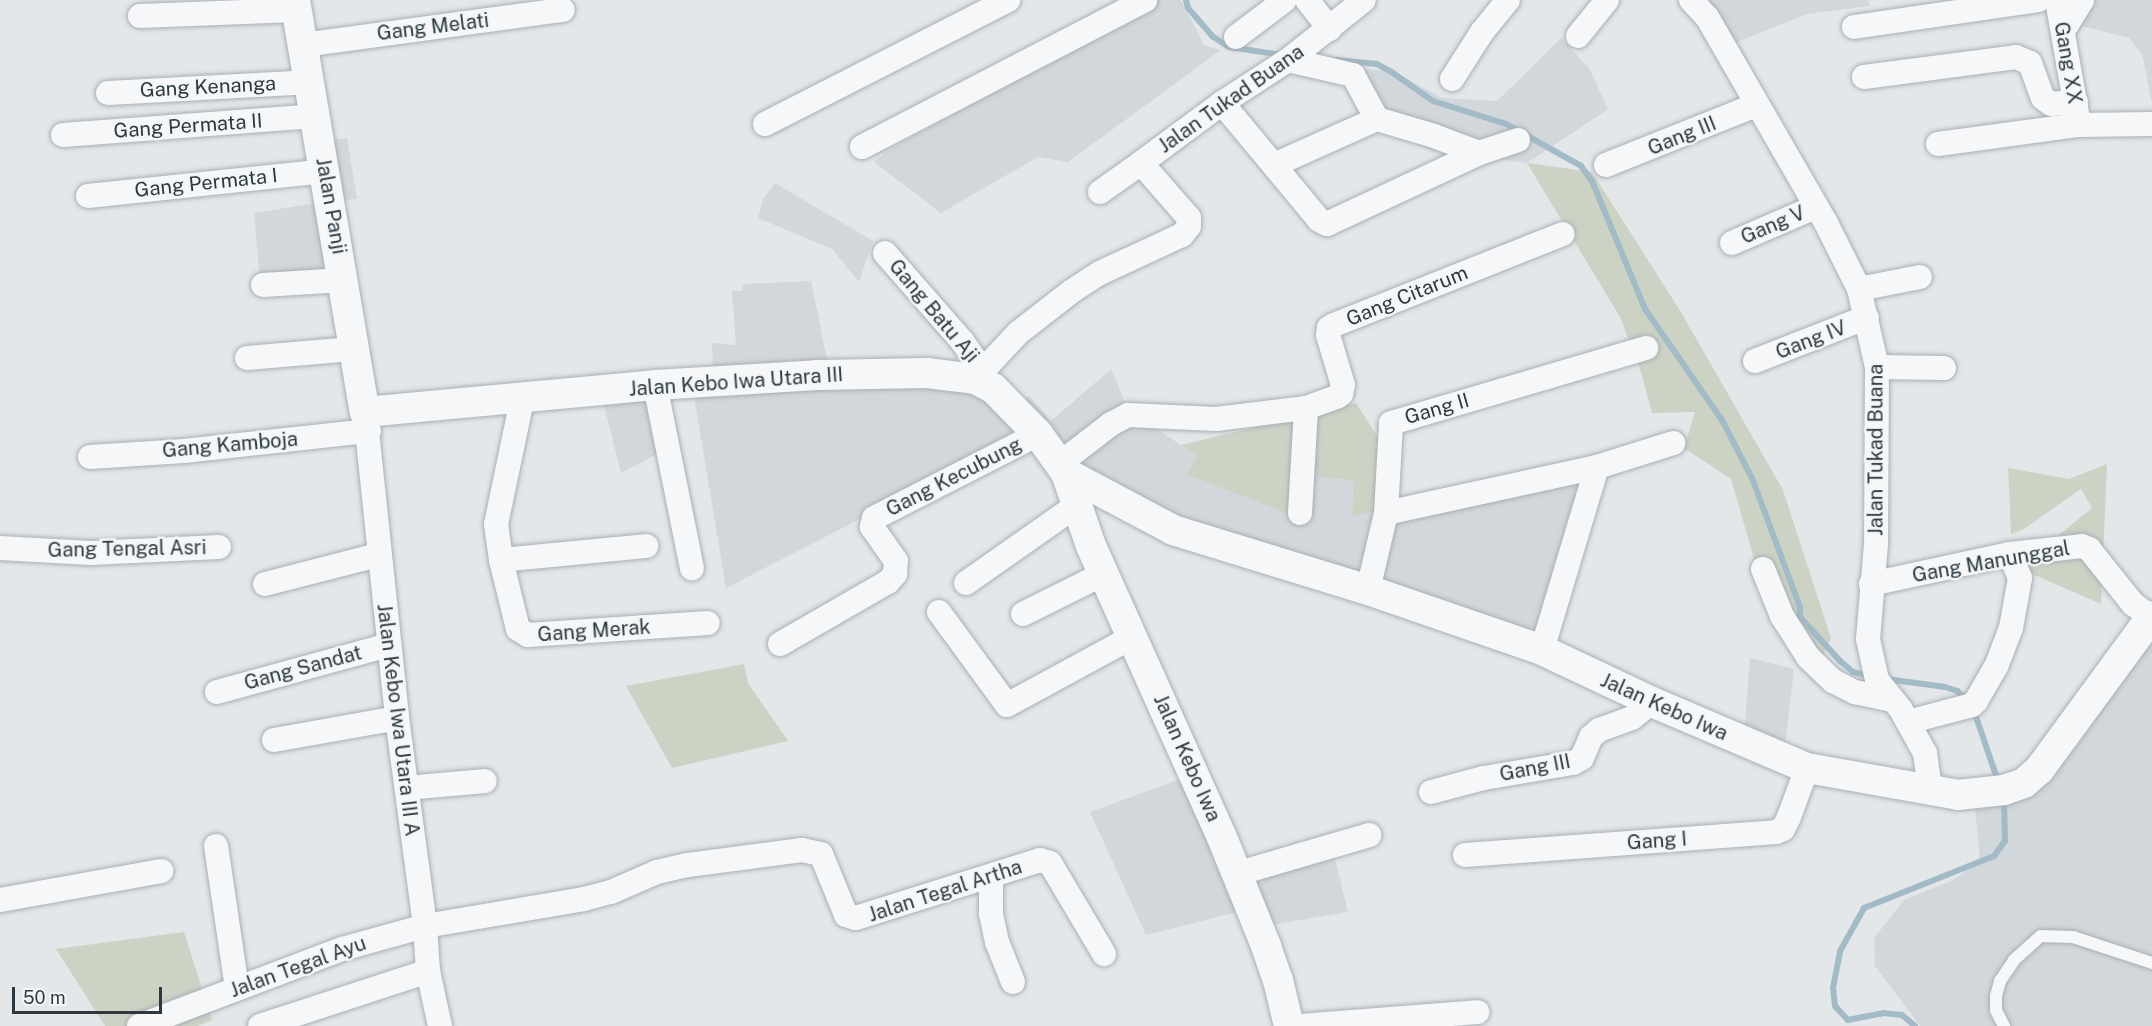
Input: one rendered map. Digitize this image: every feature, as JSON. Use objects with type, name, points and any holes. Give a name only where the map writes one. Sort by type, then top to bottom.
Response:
[{"type":"street","points":[[765,124],[1008,0]]},
{"type":"street","points":[[862,147],[1145,0]]},
{"type":"street","points":[[1236,37],[1285,0]]},
{"type":"street","points":[[1307,0],[1330,29]]},
{"type":"street","name":"Jalan Tukad Buana","points":[[979,375],[1018,333],[1072,291],[1100,273],[1182,235],[1189,226],[1189,218],[1141,163],[1222,103],[1292,57],[1364,0]]},
{"type":"street","points":[[1452,79],[1482,32],[1508,0]]},
{"type":"street","points":[[1578,36],[1607,0]]},
{"type":"street","points":[[1854,27],[2038,0]]},
{"type":"street","name":"Gang XX","points":[[2056,0],[2077,114],[2152,124]]},
{"type":"street","points":[[2063,31],[2082,0]]},
{"type":"street","points":[[140,16],[296,5]]},
{"type":"street","name":"Jalan Panji","points":[[296,5],[367,421]]},
{"type":"street","name":"Jalan Tukad Buana","points":[[1701,6],[1859,289],[1878,367],[1876,544],[1868,639],[1877,680],[1908,722],[1944,792]]},
{"type":"street","name":"Gang Melati","points":[[303,45],[563,10]]},
{"type":"street","points":[[1292,57],[1353,75],[1377,119]]},
{"type":"street","points":[[1864,77],[2016,57],[2030,63],[2043,98],[2051,104],[2077,114]]},
{"type":"street","name":"Gang Kenanga","points":[[108,93],[308,82]]},
{"type":"street","points":[[1222,103],[1319,220],[1328,224],[1479,153],[1518,140]]},
{"type":"street","name":"Gang III","points":[[1606,165],[1756,105]]},
{"type":"street","points":[[1938,144],[2077,114]]},
{"type":"street","name":"Gang Permata II","points":[[63,135],[314,116]]},
{"type":"street","points":[[1274,165],[1377,119],[1434,136],[1479,153]]},
{"type":"street","points":[[1100,192],[1141,163]]},
{"type":"street","name":"Gang Permata I","points":[[87,196],[325,171]]},
{"type":"street","name":"Gang V","points":[[1732,243],[1815,207]]},
{"type":"street","name":"Gang Citarum","points":[[1063,469],[1111,424],[1128,415],[1216,419],[1306,408],[1337,397],[1343,389],[1328,335],[1329,328],[1563,234]]},
{"type":"street","name":"Gang Batu Aji","points":[[885,253],[962,341],[979,375]]},
{"type":"street","points":[[1859,289],[1920,277]]},
{"type":"street","points":[[263,285],[343,280]]},
{"type":"street","name":"Gang IV","points":[[1755,362],[1867,317]]},
{"type":"street","name":"Gang II","points":[[1368,590],[1386,513],[1391,423],[1646,348]]},
{"type":"street","points":[[247,358],[353,349]]},
{"type":"street","points":[[1878,367],[1944,368]]},
{"type":"street","name":"Jalan Kebo Iwa Utara III","points":[[367,421],[655,385],[817,375],[927,372],[979,375],[1038,434],[1063,469],[1081,517]]},
{"type":"street","points":[[655,385],[692,568]]},
{"type":"street","name":"Gang Merak","points":[[522,400],[496,524],[501,560],[518,629],[528,635],[708,623]]},
{"type":"street","points":[[1300,513],[1306,408]]},
{"type":"street","name":"Gang Kamboja","points":[[90,457],[195,450],[367,421]]},
{"type":"street","name":"Jalan Kebo Iwa Utara III A","points":[[367,421],[378,555],[425,926],[428,971],[440,1026]]},
{"type":"street","name":"Gang Kecubung","points":[[780,644],[888,582],[896,574],[898,566],[872,527],[874,518],[1038,434]]},
{"type":"street","points":[[1386,513],[1597,467],[1673,444]]},
{"type":"street","points":[[1542,650],[1597,467]]},
{"type":"street","name":"Jalan Kebo Iwa Utara III","points":[[1063,469],[1116,499]]},
{"type":"street","points":[[966,583],[1081,517],[1096,506],[1116,499]]},
{"type":"street","name":"Jalan Kebo Iwa","points":[[1116,499],[1173,530],[1368,590],[1542,650],[1652,702],[1807,768],[1944,792],[2004,790],[2024,783],[2039,770],[2151,617]]},
{"type":"street","name":"Jalan Kebo Iwa","points":[[1081,517],[1103,574],[1166,711],[1236,874],[1278,981],[1288,1026]]},
{"type":"street","points":[[501,560],[646,546]]},
{"type":"street","name":"Gang Manunggal","points":[[1871,584],[2010,554],[2082,546],[2089,549],[2133,604],[2151,617]]},
{"type":"street","name":"Gang Tengal Asri","points":[[0,549],[91,553],[219,547]]},
{"type":"street","points":[[1908,722],[1972,705],[1976,700],[1996,667],[2011,628],[2019,578],[2010,554]]},
{"type":"street","points":[[265,584],[378,555]]},
{"type":"street","points":[[1763,569],[1782,616],[1808,657],[1833,681],[1855,692],[1892,700]]},
{"type":"street","points":[[1023,614],[1103,574]]},
{"type":"street","points":[[939,612],[1007,705],[1132,637]]},
{"type":"street","name":"Gang Sandat","points":[[217,692],[389,645]]},
{"type":"street","name":"Gang III","points":[[1431,792],[1484,778],[1573,763],[1582,758],[1590,737],[1599,730],[1632,718],[1652,702]]},
{"type":"street","points":[[274,740],[398,718]]},
{"type":"street","name":"Gang I","points":[[1465,855],[1776,832],[1783,829],[1789,817],[1807,768]]},
{"type":"street","points":[[407,788],[485,781]]},
{"type":"street","points":[[1236,874],[1369,835]]},
{"type":"street","points":[[216,846],[237,988]]},
{"type":"street","name":"Jalan Tegal Artha","points":[[425,926],[584,899],[611,892],[657,872],[688,865],[802,850],[821,854],[846,915],[856,918],[1040,860],[1050,862],[1104,954]]},
{"type":"street","points":[[0,900],[161,871]]},
{"type":"street","points":[[991,876],[991,914],[996,942],[1013,982]]},
{"type":"street","name":"Jalan Tegal Ayu","points":[[154,1023],[237,988],[342,949],[425,926]]},
{"type":"street","points":[[260,1026],[428,971]]},
{"type":"street","points":[[1300,1026],[1477,1012]]},
{"type":"lane","points":[[2004,1026],[1996,1010],[1996,996],[2000,981],[2014,960],[2041,936],[2073,937],[2152,963]]},
{"type":"shaded area","points":[[1157,0],[1181,0],[1204,45],[1221,50],[1068,162],[1038,157],[941,213],[874,162],[887,151]]},
{"type":"shaded area","points":[[1687,0],[1868,0],[1870,6],[1807,14],[1717,50]]},
{"type":"shaded area","points":[[2091,0],[2152,0],[2152,103],[2142,54],[2129,38],[2074,24]]},
{"type":"shaded area","points":[[1561,38],[1589,68],[1608,109],[1527,163],[1434,151],[1381,127],[1332,69],[1391,70],[1442,98],[1497,101]]},
{"type":"shaded area","points":[[347,138],[357,199],[331,201],[340,281],[261,291],[254,213],[330,201],[320,142]]},
{"type":"shaded area","points":[[1527,163],[1592,172],[1681,312],[1783,490],[1831,638],[1821,660],[1757,569],[1731,479],[1684,448],[1695,412],[1652,413],[1641,372],[1620,317]]},
{"type":"shaded area","points":[[775,183],[873,241],[859,282],[832,249],[758,218],[763,199]]},
{"type":"shaded area","points":[[811,281],[830,374],[976,387],[1000,412],[1029,396],[1051,421],[1111,369],[1128,409],[1197,456],[1186,474],[1297,474],[1353,481],[1352,515],[1590,470],[1536,655],[1053,468],[1021,443],[1021,436],[726,588],[693,390],[714,388],[712,343],[736,345],[732,291],[742,291],[743,284]]},
{"type":"shaded area","points":[[653,393],[663,451],[621,473],[602,397]]},
{"type":"shaded area","points":[[1356,403],[1382,444],[1384,509],[1352,516],[1353,481],[1297,474],[1296,517],[1186,474],[1197,456],[1181,445]]},
{"type":"shaded area","points":[[2107,464],[2101,604],[2018,568],[2092,508],[2081,489],[2024,529],[2011,534],[2008,468],[2069,479]]},
{"type":"shaded area","points":[[2152,619],[2152,1026],[1920,1026],[1875,966],[1874,938],[1904,900],[1953,880],[1980,861],[1974,796],[2041,779]]},
{"type":"shaded area","points":[[1750,658],[1794,669],[1783,764],[1743,749]]},
{"type":"shaded area","points":[[744,664],[748,683],[788,741],[672,768],[626,686]]},
{"type":"shaded area","points":[[1186,777],[1230,868],[1332,847],[1348,912],[1264,926],[1253,908],[1146,935],[1090,812]]},
{"type":"shaded area","points":[[184,932],[212,1020],[198,1026],[105,1026],[56,949]]},
{"type":"waterway","points":[[1186,0],[1188,8],[1212,36],[1229,47],[1282,55]]},
{"type":"waterway","points":[[1337,60],[1377,64],[1433,101],[1506,124],[1581,166],[1592,181],[1645,309],[1722,420],[1752,478],[1800,607],[1800,617],[1853,672],[1870,676]]},
{"type":"waterway","points":[[1886,679],[1945,687],[1957,691],[1967,700]]},
{"type":"waterway","points":[[1974,711],[1998,781]]},
{"type":"waterway","points":[[1915,1026],[1902,1015],[1884,1013],[1848,1020],[1835,1006],[1833,988],[1840,951],[1864,908],[1994,856],[2005,841],[2004,799]]}]
